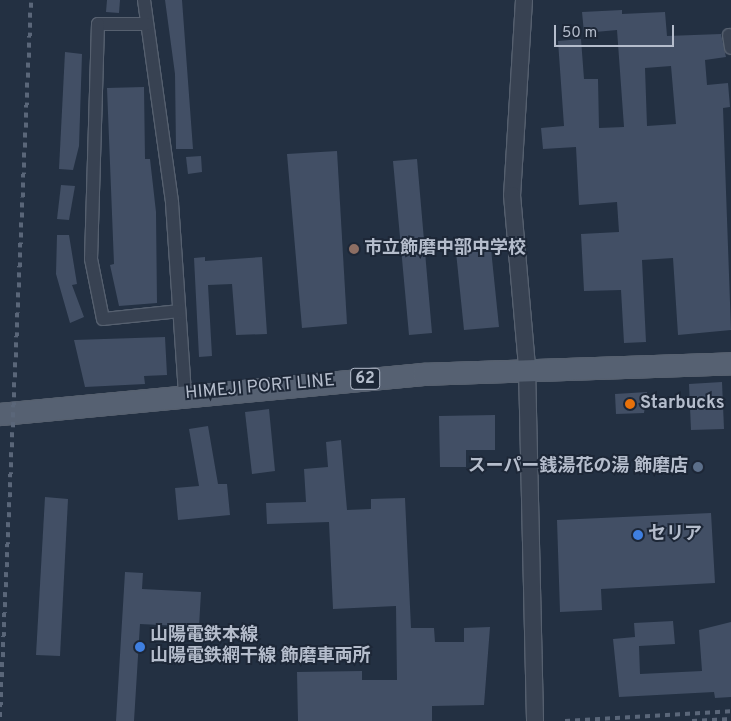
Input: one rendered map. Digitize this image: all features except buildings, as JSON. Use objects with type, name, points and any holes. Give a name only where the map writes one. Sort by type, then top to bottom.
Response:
[{"type":"main road","name":"HIMEJI PORT LINE","points":[[0,414],[185,395],[527,367],[731,362]]},
{"type":"street","points":[[144,0],[172,203],[185,395]]},
{"type":"street","points":[[524,0],[512,194],[527,367],[535,721]]},
{"type":"street","points":[[147,24],[98,24],[91,259],[103,319],[179,311]]},
{"type":"street","points":[[729,35],[731,48]]},
{"type":"railway","points":[[0,717],[31,0]]},
{"type":"railway","points":[[565,721],[731,711]]},
{"type":"railway","points":[[692,721],[731,719]]},
{"type":"place","name":"市立飾磨中部中学校","points":[[354,249]]},
{"type":"place","name":"Starbucks","points":[[630,404]]},
{"type":"place","name":"スーパー銭湯花の湯 飾磨店","points":[[698,467]]},
{"type":"place","name":"セリア","points":[[638,535]]},
{"type":"place","name":"山陽電鉄本線 山陽電鉄網干線 飾磨車両所","points":[[140,647]]}]
